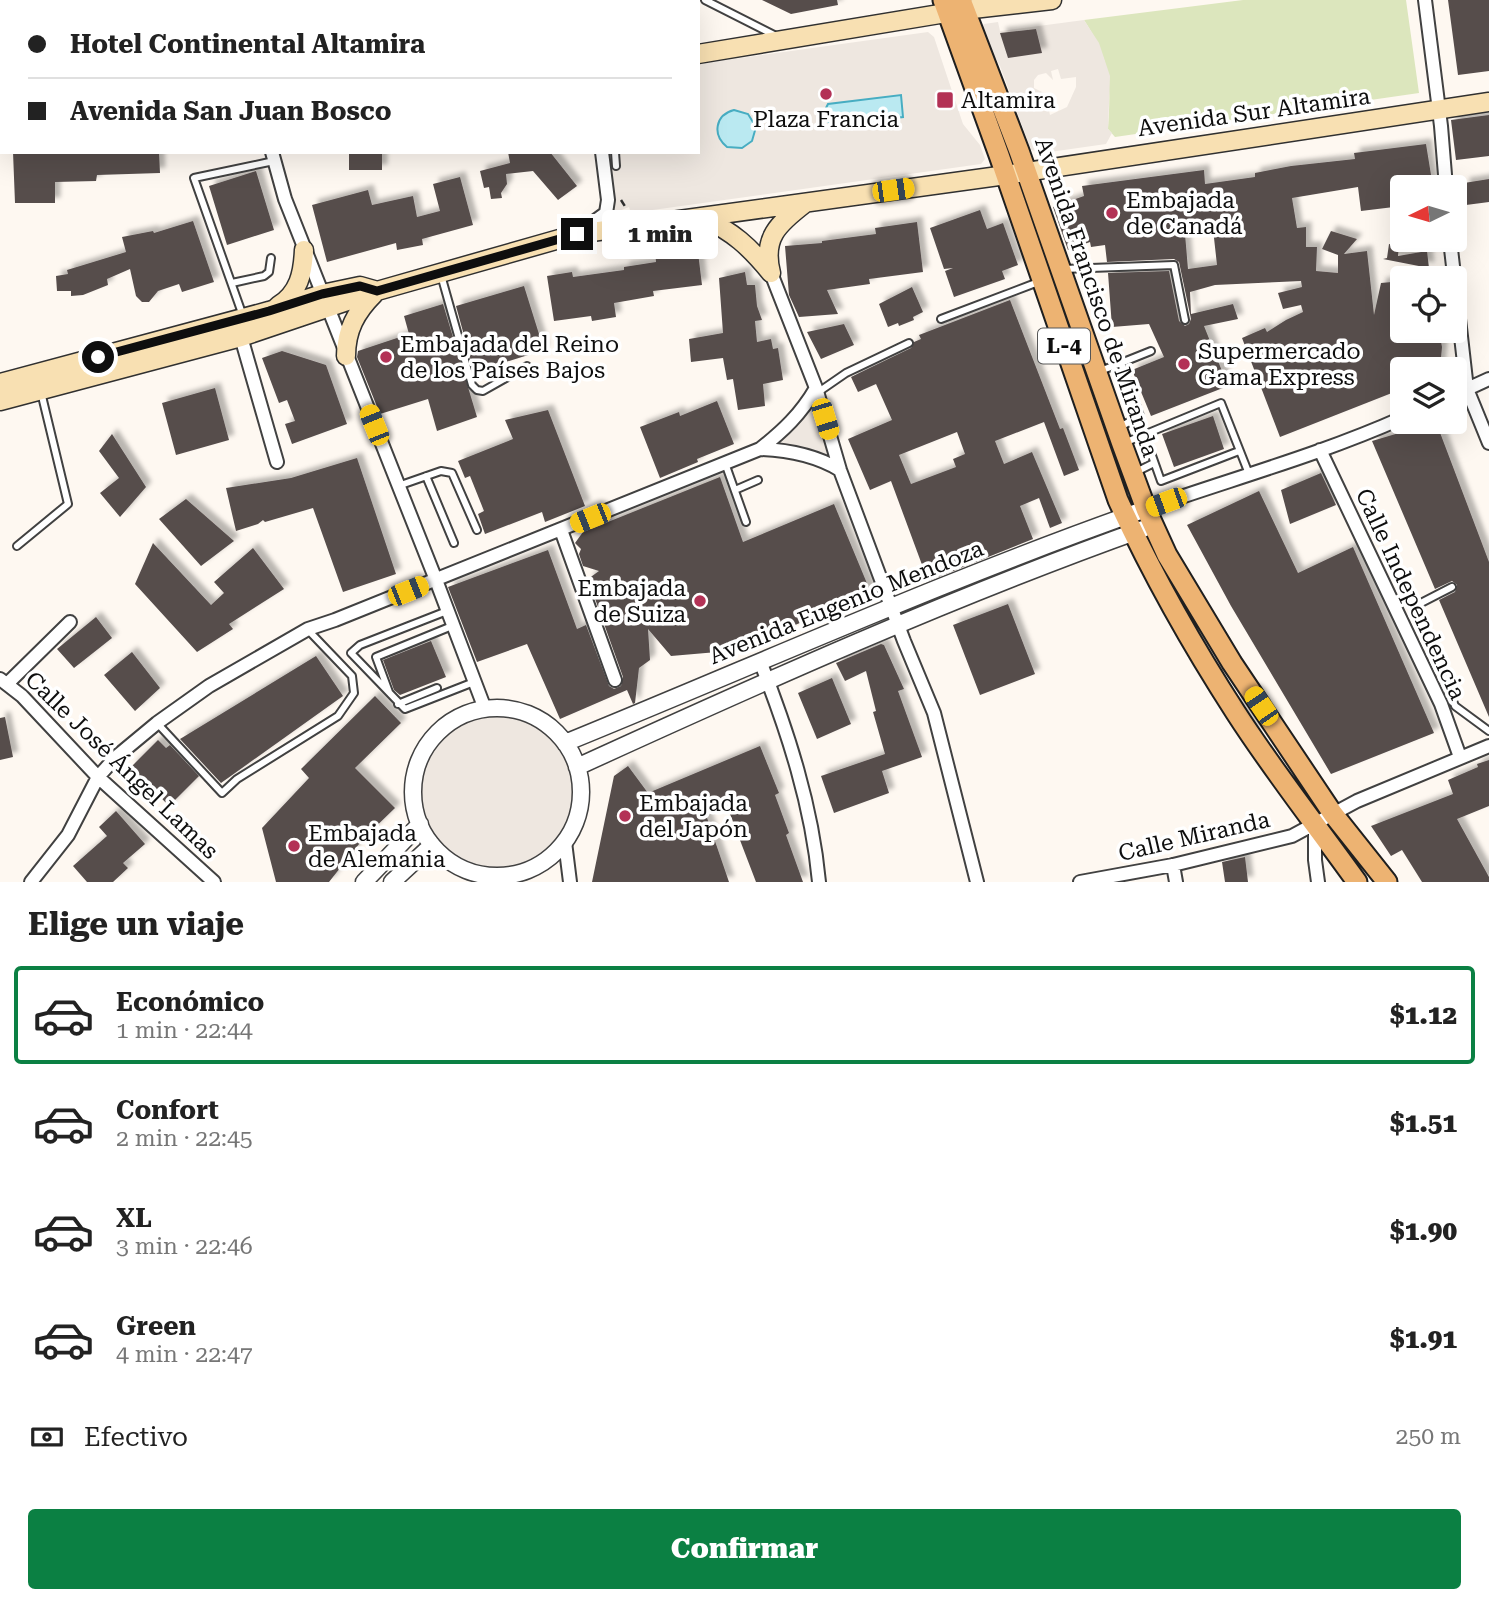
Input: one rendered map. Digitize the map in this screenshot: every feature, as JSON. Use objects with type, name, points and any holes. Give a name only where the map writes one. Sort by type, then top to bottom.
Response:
[{"type":"main road","points":[[700,54],[786,41],[954,6],[1052,0]]},
{"type":"main road","name":"Avenida Francisco de Miranda","points":[[954,6],[1026,171],[1119,436],[1167,555],[1232,663],[1333,814],[1387,882]]},
{"type":"main road","name":"Avenida Francisco de Miranda","points":[[954,6],[1006,175],[1071,368],[1129,525],[1199,654],[1244,724],[1357,882]]},
{"type":"main road","name":"Avenida Sur Altamira","points":[[325,302],[377,291],[577,234],[1006,175],[1489,102]]},
{"type":"main road","points":[[771,273],[767,255],[772,236],[786,218],[807,202]]},
{"type":"main road","points":[[702,217],[725,228],[743,241],[771,273]]},
{"type":"main road","points":[[269,311],[292,295],[303,268],[304,250]]},
{"type":"main road","points":[[346,356],[346,342],[354,320],[377,291]]},
{"type":"main road","points":[[0,383],[269,311],[325,302]]},
{"type":"main road","points":[[0,401],[242,337],[325,302]]},
{"type":"street","points":[[1425,0],[1445,175]]},
{"type":"street","points":[[577,234],[606,213],[608,200],[602,154]]},
{"type":"street","points":[[273,157],[304,250],[485,709]]},
{"type":"street","points":[[1451,252],[1463,357]]},
{"type":"street","points":[[771,273],[816,391],[840,470],[934,713],[976,882]]},
{"type":"street","points":[[242,337],[276,462]]},
{"type":"street","points":[[1489,379],[1467,389],[1489,443]]},
{"type":"street","points":[[31,882],[68,835],[98,776],[116,757],[157,723],[209,686],[308,629],[760,449],[784,431],[816,391]]},
{"type":"street","points":[[1150,517],[1390,423]]},
{"type":"street","points":[[760,449],[807,455],[840,470]]},
{"type":"street","name":"Calle Independencia","points":[[1320,450],[1441,705],[1460,757]]},
{"type":"street","name":"Avenida Eugenio Mendoza","points":[[577,766],[767,680],[1150,517]]},
{"type":"street","name":"Avenida Eugenio Mendoza","points":[[565,743],[1045,545],[1129,525]]},
{"type":"street","points":[[561,530],[615,680]]},
{"type":"street","points":[[4,681],[70,622]]},
{"type":"street","points":[[760,661],[799,777],[819,882]]},
{"type":"street","name":"Calle José Ángel Lamas","points":[[4,681],[22,695],[98,776],[214,882]]},
{"type":"street","points":[[485,709],[523,712],[547,724],[565,743],[577,766],[581,793],[577,819],[557,852],[536,867],[499,877],[462,869],[432,845],[420,824],[414,799],[415,774],[431,740],[450,723],[461,716],[485,709]]},
{"type":"street","name":"Calle Miranda","points":[[1080,882],[1173,865],[1292,836],[1357,801],[1489,746]]},
{"type":"street","points":[[364,882],[420,824]]},
{"type":"street","points":[[1315,825],[1318,882]]},
{"type":"street","points":[[565,842],[570,882]]},
{"type":"street","points":[[392,882],[432,845]]},
{"type":"street","points":[[1173,865],[1176,882]]},
{"type":"lane","points":[[705,0],[786,41]]},
{"type":"lane","points":[[615,154],[616,166]]},
{"type":"lane","points":[[244,318],[194,178],[273,157]]},
{"type":"lane","points":[[232,283],[264,276],[269,272],[271,258]]},
{"type":"lane","points":[[1061,269],[1174,265],[1185,320]]},
{"type":"lane","points":[[440,273],[472,384],[477,390],[483,391],[527,366]]},
{"type":"lane","points":[[941,319],[1043,280]]},
{"type":"lane","points":[[816,391],[846,373],[909,343]]},
{"type":"lane","points":[[1097,373],[1151,351]]},
{"type":"lane","points":[[1119,436],[1140,416],[1121,363]]},
{"type":"lane","points":[[17,546],[68,504],[40,390]]},
{"type":"lane","points":[[1119,436],[1144,433],[1221,403],[1249,476]]},
{"type":"lane","points":[[1144,433],[1161,481],[1239,451]]},
{"type":"lane","points":[[725,463],[746,522]]},
{"type":"lane","points":[[1133,473],[1154,463]]},
{"type":"lane","points":[[398,486],[441,471],[452,473],[477,530]]},
{"type":"lane","points":[[426,476],[454,543]]},
{"type":"lane","points":[[735,490],[758,480]]},
{"type":"lane","points":[[1452,587],[1419,604],[1418,611],[1455,706],[1489,731]]},
{"type":"lane","points":[[447,611],[360,645],[351,653],[405,709],[474,682]]},
{"type":"lane","points":[[390,696],[376,657],[452,626]]},
{"type":"lane","points":[[157,723],[222,793],[237,779],[338,716],[354,693],[352,676],[308,629]]},
{"type":"lane","points":[[398,704],[437,688]]},
{"type":"path","points":[[621,200],[626,208]]},
{"type":"green space","points":[[1243,0],[1406,0],[1419,93],[1115,137],[1108,129],[1109,84],[1104,60],[1084,20]]},
{"type":"shaded area","points":[[1084,20],[1099,43],[1110,76],[1108,129],[1112,133],[1106,144],[1043,153],[1031,150],[1000,66],[983,36],[982,27],[984,24],[998,22],[1000,31]],"holes":[[[1058,69],[1061,79],[1076,77],[1076,87],[1067,107],[1050,115],[1047,102],[1039,102],[1037,94],[1044,93],[1034,88],[1034,80],[1038,75],[1046,73],[1053,80],[1051,71]]]},
{"type":"shaded area","name":"Plaza Francia","points":[[928,32],[934,37],[963,124],[980,145],[985,159],[981,164],[631,213],[629,207],[615,210],[607,154],[700,154],[700,64]]},
{"type":"shaded area","points":[[816,388],[840,470],[760,449]]},
{"type":"shaded area","points":[[497,708],[529,715],[544,722],[556,733],[567,745],[574,760],[581,792],[574,824],[567,839],[556,851],[544,862],[529,869],[497,876],[465,869],[450,862],[438,851],[427,839],[420,824],[413,792],[420,760],[427,745],[438,733],[450,722],[465,715]]},
{"type":"water","points":[[901,95],[903,117],[833,125],[828,122],[828,104]]},
{"type":"water","points":[[734,110],[748,114],[756,127],[752,141],[742,148],[727,147],[719,137],[719,121]]},
{"type":"building","points":[[762,0],[837,0],[838,5],[791,14]]},
{"type":"building","points":[[1448,0],[1489,0],[1489,71],[1458,75]]},
{"type":"building","points":[[1036,29],[1042,53],[1008,58],[1000,33]]},
{"type":"building","points":[[1489,115],[1489,156],[1456,160],[1451,120]]},
{"type":"building","points":[[1426,144],[1431,175],[1390,175],[1390,207],[1361,211],[1358,187],[1292,198],[1297,228],[1306,227],[1306,247],[1317,247],[1316,271],[1338,273],[1338,255],[1322,249],[1331,231],[1357,239],[1344,254],[1367,251],[1374,315],[1381,283],[1390,282],[1390,343],[1441,343],[1441,357],[1390,357],[1390,394],[1280,437],[1242,338],[1265,328],[1267,332],[1303,312],[1301,305],[1283,309],[1278,293],[1302,287],[1301,281],[1215,285],[1190,292],[1191,314],[1233,304],[1238,319],[1204,326],[1228,386],[1151,416],[1132,370],[1164,357],[1149,324],[1112,327],[1108,273],[1169,271],[1179,321],[1185,326],[1191,319],[1179,262],[1174,259],[1107,262],[1105,245],[1091,247],[1090,242],[1068,250],[1053,207],[1084,196],[1082,186],[1204,170],[1205,184],[1255,177],[1255,173],[1291,166],[1355,159],[1354,153]],"holes":[[[1213,229],[1217,265],[1188,269],[1185,234]]]},
{"type":"building","points":[[13,154],[159,154],[160,173],[97,175],[96,181],[55,182],[55,203],[15,203]]},
{"type":"building","points":[[349,154],[382,154],[382,170],[349,170]]},
{"type":"building","points":[[508,154],[552,154],[577,186],[558,200],[533,171],[506,174],[507,184],[501,193],[502,198],[491,199],[489,187],[484,188],[480,171],[510,163]]},
{"type":"building","points":[[256,171],[274,230],[227,245],[209,186]]},
{"type":"building","points":[[460,177],[473,225],[422,239],[423,245],[397,250],[396,243],[327,262],[312,205],[368,190],[372,205],[413,196],[417,217],[440,211],[433,184]]},
{"type":"building","points":[[1489,179],[1489,202],[1467,205],[1467,183]]},
{"type":"building","points":[[980,210],[987,229],[1003,223],[1018,265],[1002,271],[1005,279],[954,297],[945,271],[953,268],[944,269],[930,228]]},
{"type":"building","points":[[193,221],[214,282],[182,292],[179,284],[158,291],[149,302],[142,302],[136,296],[130,269],[107,279],[108,285],[83,295],[71,296],[71,291],[57,291],[56,276],[68,274],[67,270],[126,252],[122,237],[153,231],[154,233]]},
{"type":"building","points":[[917,222],[923,272],[869,279],[870,284],[827,290],[838,314],[799,317],[789,295],[785,246],[876,234],[875,228]]},
{"type":"building","points":[[696,236],[702,285],[653,291],[654,296],[614,303],[616,317],[592,321],[591,316],[554,321],[547,276],[572,272],[573,277],[624,270],[624,267],[656,262],[654,241]]},
{"type":"building","points":[[1389,244],[1390,252],[1398,252],[1398,256],[1427,252],[1429,266],[1383,259],[1387,258]]},
{"type":"building","points":[[745,272],[747,285],[755,285],[757,306],[762,320],[755,321],[757,342],[771,339],[773,349],[778,348],[783,380],[763,384],[765,406],[738,410],[733,379],[727,380],[723,358],[691,362],[689,339],[723,333],[719,278]]},
{"type":"building","points":[[524,286],[544,350],[474,372],[456,306]]},
{"type":"building","points":[[912,287],[923,312],[913,317],[914,320],[888,327],[879,304]]},
{"type":"building","points":[[1010,300],[1060,429],[1063,428],[1079,470],[1064,476],[1044,422],[995,441],[1004,464],[1032,452],[1062,523],[1050,528],[1039,498],[1020,506],[1033,539],[928,581],[891,481],[870,490],[848,439],[892,420],[876,384],[858,392],[851,377],[911,348],[914,342],[921,339],[919,335]],"holes":[[[957,432],[965,454],[953,459],[956,467],[911,484],[899,455]]]},
{"type":"building","points":[[443,304],[477,417],[437,431],[428,399],[380,414],[357,357],[358,351],[409,334],[404,316]]},
{"type":"building","points":[[844,324],[854,345],[821,359],[807,332]]},
{"type":"building","points":[[282,351],[326,365],[347,424],[292,444],[285,424],[295,421],[287,400],[279,403],[262,358]]},
{"type":"building","points":[[215,388],[229,440],[176,455],[162,403]]},
{"type":"building","points":[[717,401],[734,444],[660,478],[640,427],[679,412],[680,416]]},
{"type":"building","points":[[548,410],[585,506],[545,522],[542,512],[485,534],[478,514],[484,511],[470,476],[465,478],[458,461],[513,439],[505,420]]},
{"type":"building","points":[[1213,416],[1224,449],[1174,467],[1162,434]]},
{"type":"building","points":[[112,434],[146,487],[120,517],[100,493],[119,478],[99,451]]},
{"type":"building","points":[[1396,434],[1441,434],[1489,562],[1489,717],[1439,600],[1455,592],[1457,585],[1452,581],[1435,589],[1372,441]]},
{"type":"building","points":[[357,458],[396,574],[343,592],[313,508],[265,522],[263,520],[236,531],[226,488],[291,478]]},
{"type":"building","points":[[1321,473],[1336,505],[1290,524],[1281,490]]},
{"type":"building","points":[[720,477],[743,542],[834,504],[871,593],[750,644],[752,649],[671,656],[648,629],[650,660],[639,668],[635,703],[633,704],[627,690],[560,719],[527,644],[477,662],[448,587],[548,550],[577,629],[586,625],[609,686],[614,689],[621,686],[623,677],[588,579],[599,571],[583,566],[579,554],[581,549],[575,543],[583,532]]},
{"type":"building","points":[[1259,491],[1298,573],[1353,547],[1434,733],[1331,774],[1231,606],[1187,525]]},
{"type":"building","points":[[186,499],[234,541],[201,566],[159,519]]},
{"type":"building","points":[[153,543],[211,605],[224,593],[214,582],[253,548],[284,589],[229,624],[233,629],[197,652],[135,584]]},
{"type":"building","points":[[1008,604],[1035,674],[980,695],[953,625]]},
{"type":"building","points":[[96,617],[112,638],[74,668],[57,649]]},
{"type":"building","points":[[431,641],[446,677],[400,695],[394,690],[383,660]]},
{"type":"building","points":[[884,645],[904,689],[898,691],[922,757],[882,771],[889,793],[834,813],[821,776],[885,754],[873,712],[876,711],[866,671],[845,681],[836,663]]},
{"type":"building","points":[[132,652],[160,688],[135,711],[104,675]]},
{"type":"building","points":[[316,656],[343,696],[221,783],[180,739]]},
{"type":"building","points":[[832,678],[851,724],[817,739],[798,693]]},
{"type":"building","points":[[375,696],[401,723],[355,768],[395,808],[363,839],[329,882],[276,882],[262,828],[309,778],[301,769]]},
{"type":"building","points":[[5,717],[13,757],[0,760],[0,718]]},
{"type":"building","points":[[158,740],[166,748],[170,745],[199,776],[169,806],[131,767]]},
{"type":"building","points":[[760,746],[779,793],[775,795],[803,882],[756,882],[725,801],[704,809],[729,882],[592,882],[614,776],[628,766],[648,793]]},
{"type":"building","points":[[1489,760],[1489,806],[1457,819],[1489,877],[1489,882],[1422,882],[1402,850],[1391,856],[1371,826],[1453,794],[1448,780]]},
{"type":"building","points":[[116,811],[145,844],[123,863],[128,868],[113,882],[87,882],[73,866],[107,836],[99,827]]},
{"type":"building","points":[[1245,857],[1248,882],[1225,882],[1222,862]]},
{"type":"place","name":"Plaza Francia","points":[[826,94]]},
{"type":"place","name":"Altamira","points":[[945,100]]},
{"type":"place","name":"Embajada de Canadá","points":[[1112,213]]},
{"type":"place","name":"Embajada del Reino de los Países Bajos","points":[[386,357]]},
{"type":"place","name":"Supermercado Gama Express","points":[[1184,364]]},
{"type":"place","name":"Embajada de Suiza","points":[[700,601]]},
{"type":"place","name":"Embajada del Japón","points":[[625,816]]},
{"type":"place","name":"Embajada de Alemania","points":[[294,846]]},
{"type":"route","points":[[98,357],[322,294],[360,286],[368,286],[377,291],[577,234]]}]
